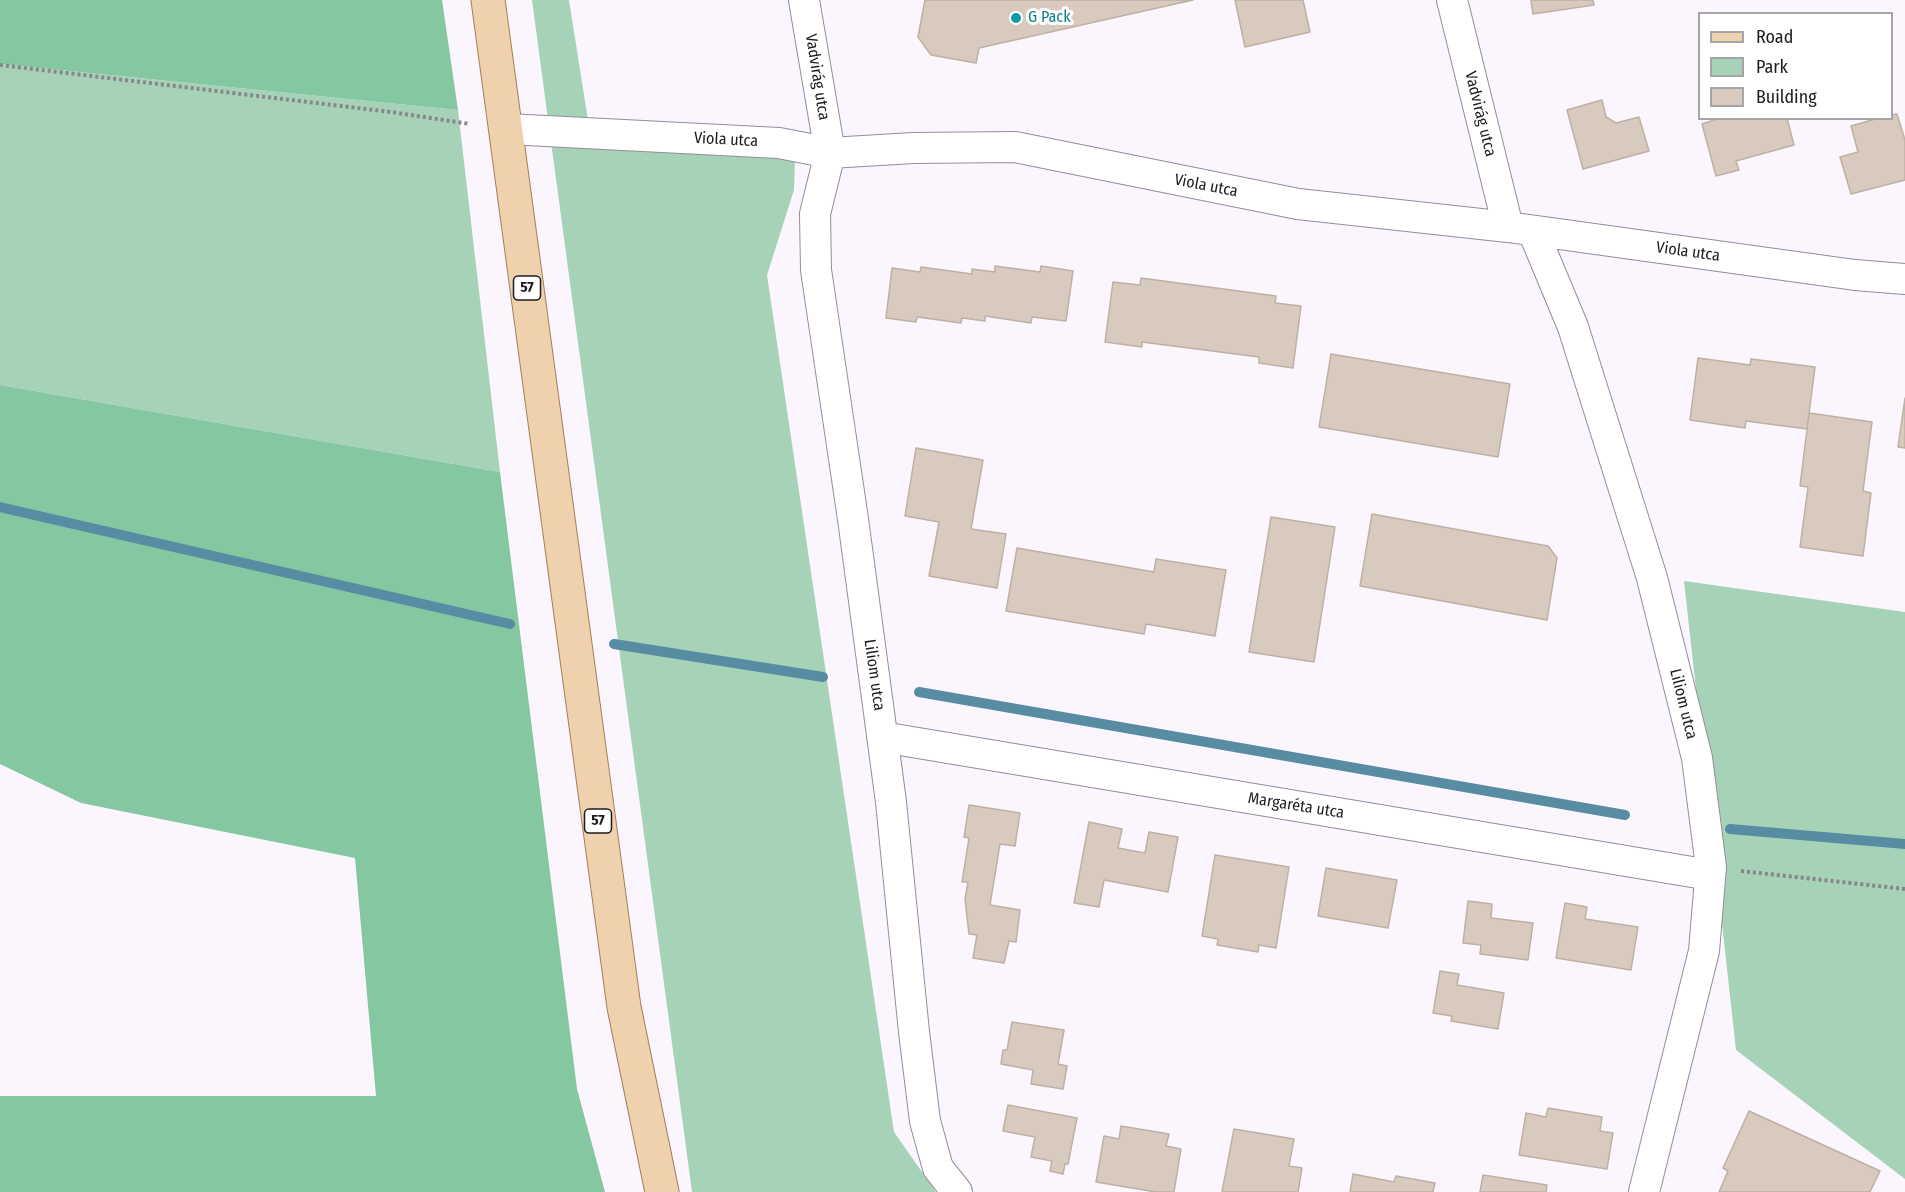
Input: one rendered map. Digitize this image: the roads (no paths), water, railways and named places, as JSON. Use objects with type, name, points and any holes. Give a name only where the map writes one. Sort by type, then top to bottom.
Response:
[{"type":"main road","name":"57","points":[[488,0],[624,1007],[662,1192]]},
{"type":"street","name":"Vadvirág utca","points":[[804,0],[830,153]]},
{"type":"street","name":"Vadvirág utca","points":[[1452,0],[1521,229]]},
{"type":"street","name":"Viola utca","points":[[507,129],[779,142],[830,153],[913,148],[1015,147],[1299,204],[1521,229],[1905,279]]},
{"type":"street","name":"Liliom utca","points":[[830,153],[815,214],[816,270],[855,531],[891,802],[914,1032],[926,1121],[938,1168],[957,1192]]},
{"type":"street","name":"Liliom utca","points":[[1521,229],[1573,327],[1652,578],[1697,758],[1711,871],[1704,951],[1644,1192]]},
{"type":"street","name":"Margaréta utca","points":[[882,737],[1711,871]]},
{"type":"waterway","points":[[0,507],[510,624]]},
{"type":"waterway","points":[[614,644],[823,677]]},
{"type":"waterway","points":[[919,692],[1625,815]]},
{"type":"waterway","points":[[1730,829],[1905,844]]},
{"type":"place","name":"G Pack","points":[[1016,18]]}]
